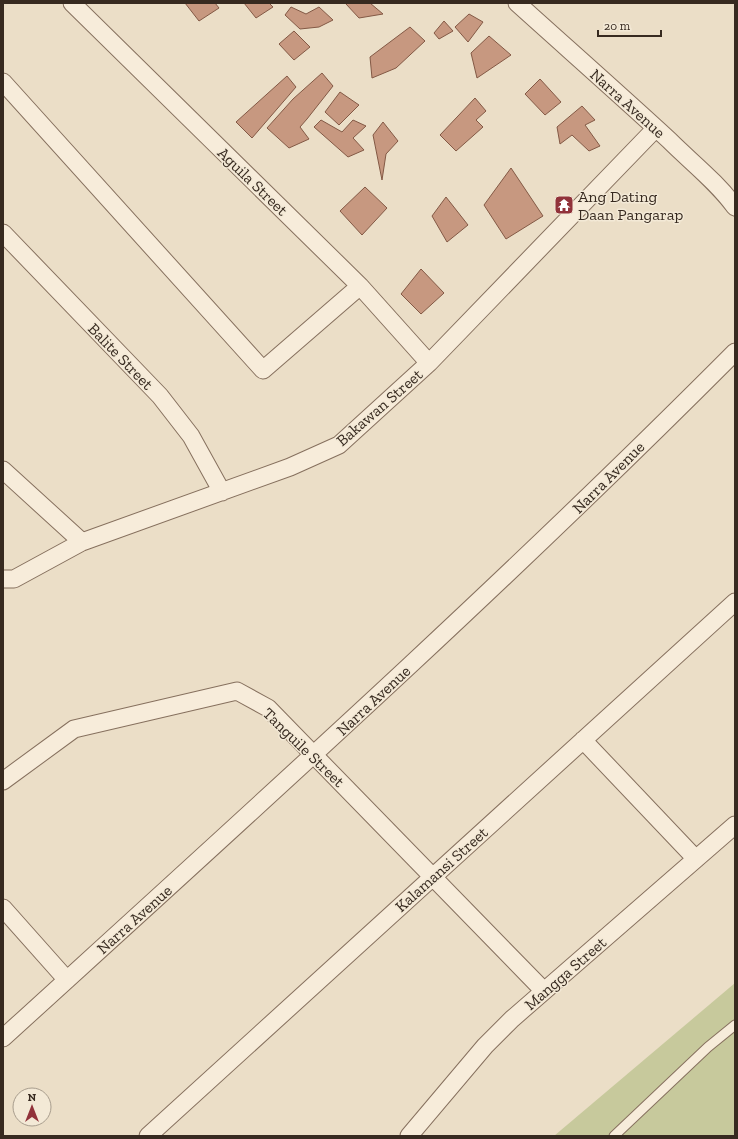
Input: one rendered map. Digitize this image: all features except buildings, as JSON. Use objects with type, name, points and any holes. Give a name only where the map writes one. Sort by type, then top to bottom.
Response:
[{"type":"street","name":"Aguila Street","points":[[72,3],[360,286],[429,363]]},
{"type":"street","name":"Narra Avenue","points":[[517,3],[656,128],[713,182],[735,208]]},
{"type":"street","points":[[3,82],[263,370],[360,286]]},
{"type":"street","name":"Bakawan Street","points":[[3,579],[14,579],[82,542],[290,467],[338,445],[429,363],[656,128]]},
{"type":"street","name":"Balite Street","points":[[3,233],[160,396],[191,436],[222,492]]},
{"type":"street","name":"Narra Avenue","points":[[3,1038],[314,755],[529,554],[735,352]]},
{"type":"street","points":[[3,470],[82,542]]},
{"type":"street","name":"Kalamansi Street","points":[[148,1136],[735,602]]},
{"type":"street","name":"Tanguile Street","points":[[3,781],[74,729],[237,691],[268,708],[544,991]]},
{"type":"street","points":[[583,740],[696,859]]},
{"type":"street","name":"Mangga Street","points":[[409,1136],[485,1046],[512,1019],[735,825]]},
{"type":"street","points":[[3,908],[67,980]]},
{"type":"lane","points":[[614,1136],[708,1048],[735,1026]]},
{"type":"green space","points":[[735,983],[735,1136],[554,1136]]},
{"type":"place","name":"Ang Dating Daan Pangarap","points":[[564,205]]}]
